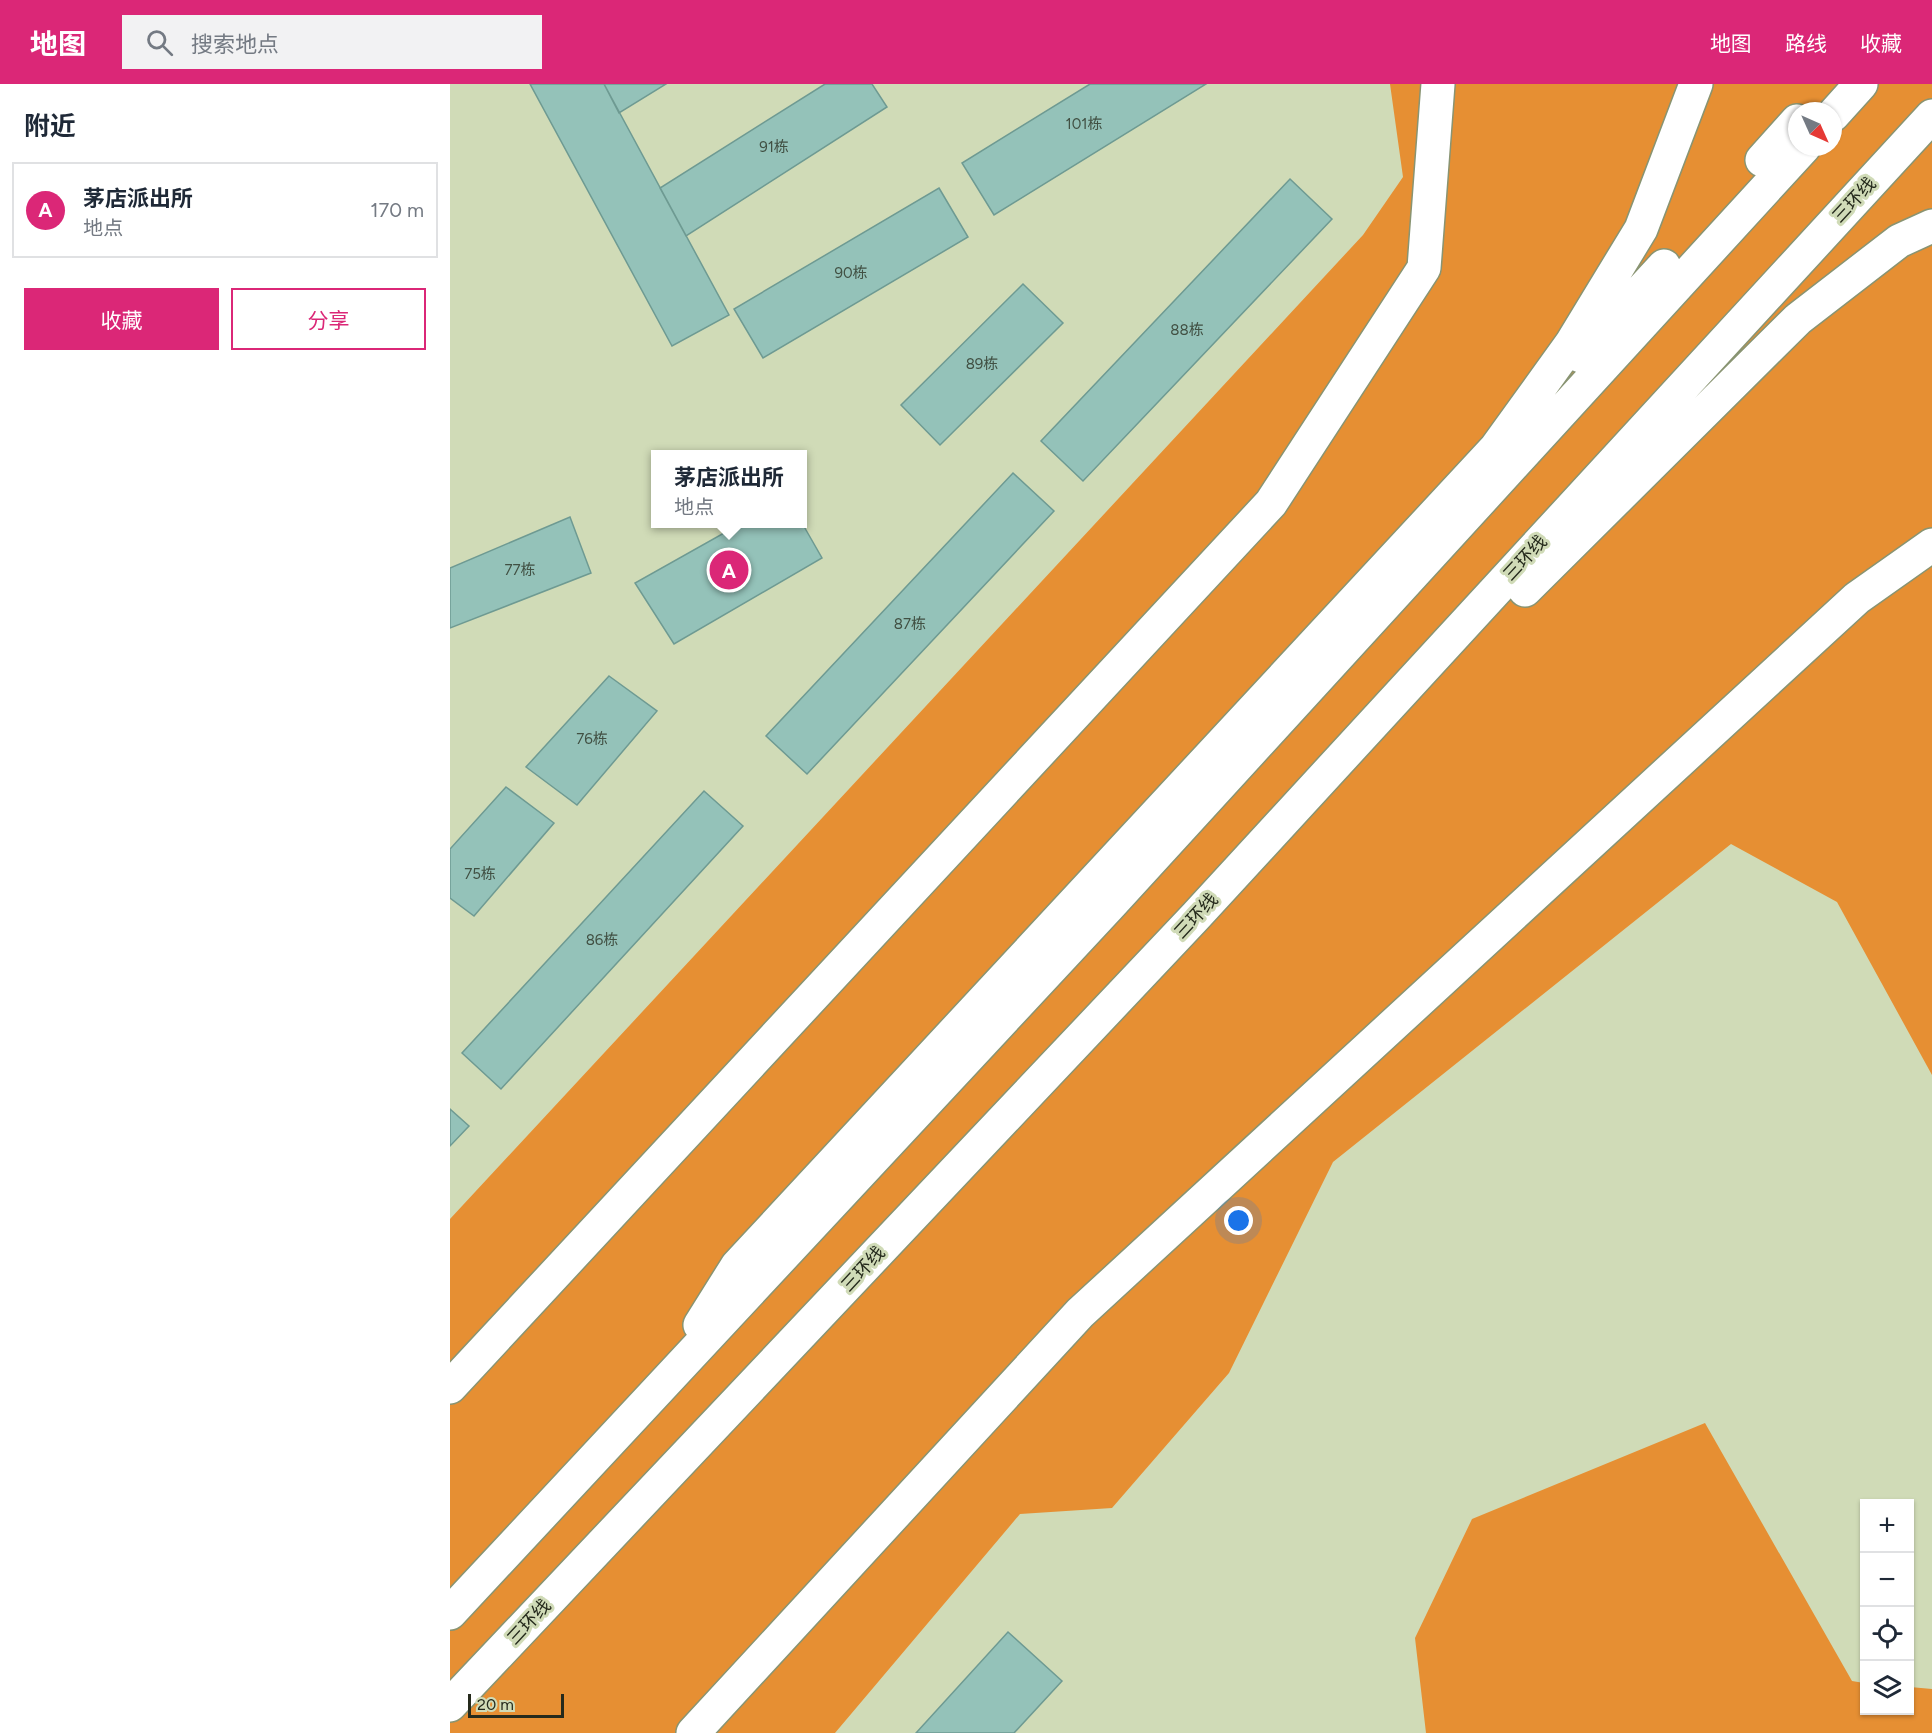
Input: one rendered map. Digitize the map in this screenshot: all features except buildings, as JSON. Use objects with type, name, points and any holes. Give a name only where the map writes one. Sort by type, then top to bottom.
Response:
[{"type":"main road","points":[[450,1387],[1271,503],[1424,268],[1438,84]]},
{"type":"main road","points":[[1496,448],[1572,344],[1641,229],[1696,84]]},
{"type":"main road","points":[[1815,102],[1831,84]]},
{"type":"main road","points":[[1842,105],[1862,84]]},
{"type":"main road","name":"三环线","points":[[450,1705],[1196,916],[1932,116]]},
{"type":"main road","points":[[659,1391],[737,1266],[1788,132]]},
{"type":"main road","points":[[450,1613],[1111,904],[1796,156]]},
{"type":"main road","points":[[1196,916],[1798,319],[1899,241],[1932,226]]},
{"type":"main road","points":[[693,1733],[1080,1313],[1857,598],[1932,545]]},
{"type":"shaded area","points":[[1390,84],[1932,84],[1932,1075],[1837,902],[1731,844],[1333,1162],[1229,1373],[1112,1508],[1020,1514],[835,1733],[450,1733],[450,1219],[1363,235],[1403,177]]},
{"type":"shaded area","points":[[1705,1423],[1852,1681],[1860,1682],[1860,1715],[1914,1715],[1914,1687],[1932,1689],[1932,1733],[1426,1733],[1415,1638],[1472,1519]]},
{"type":"place","name":"茅店派出所","points":[[729,570]]}]
